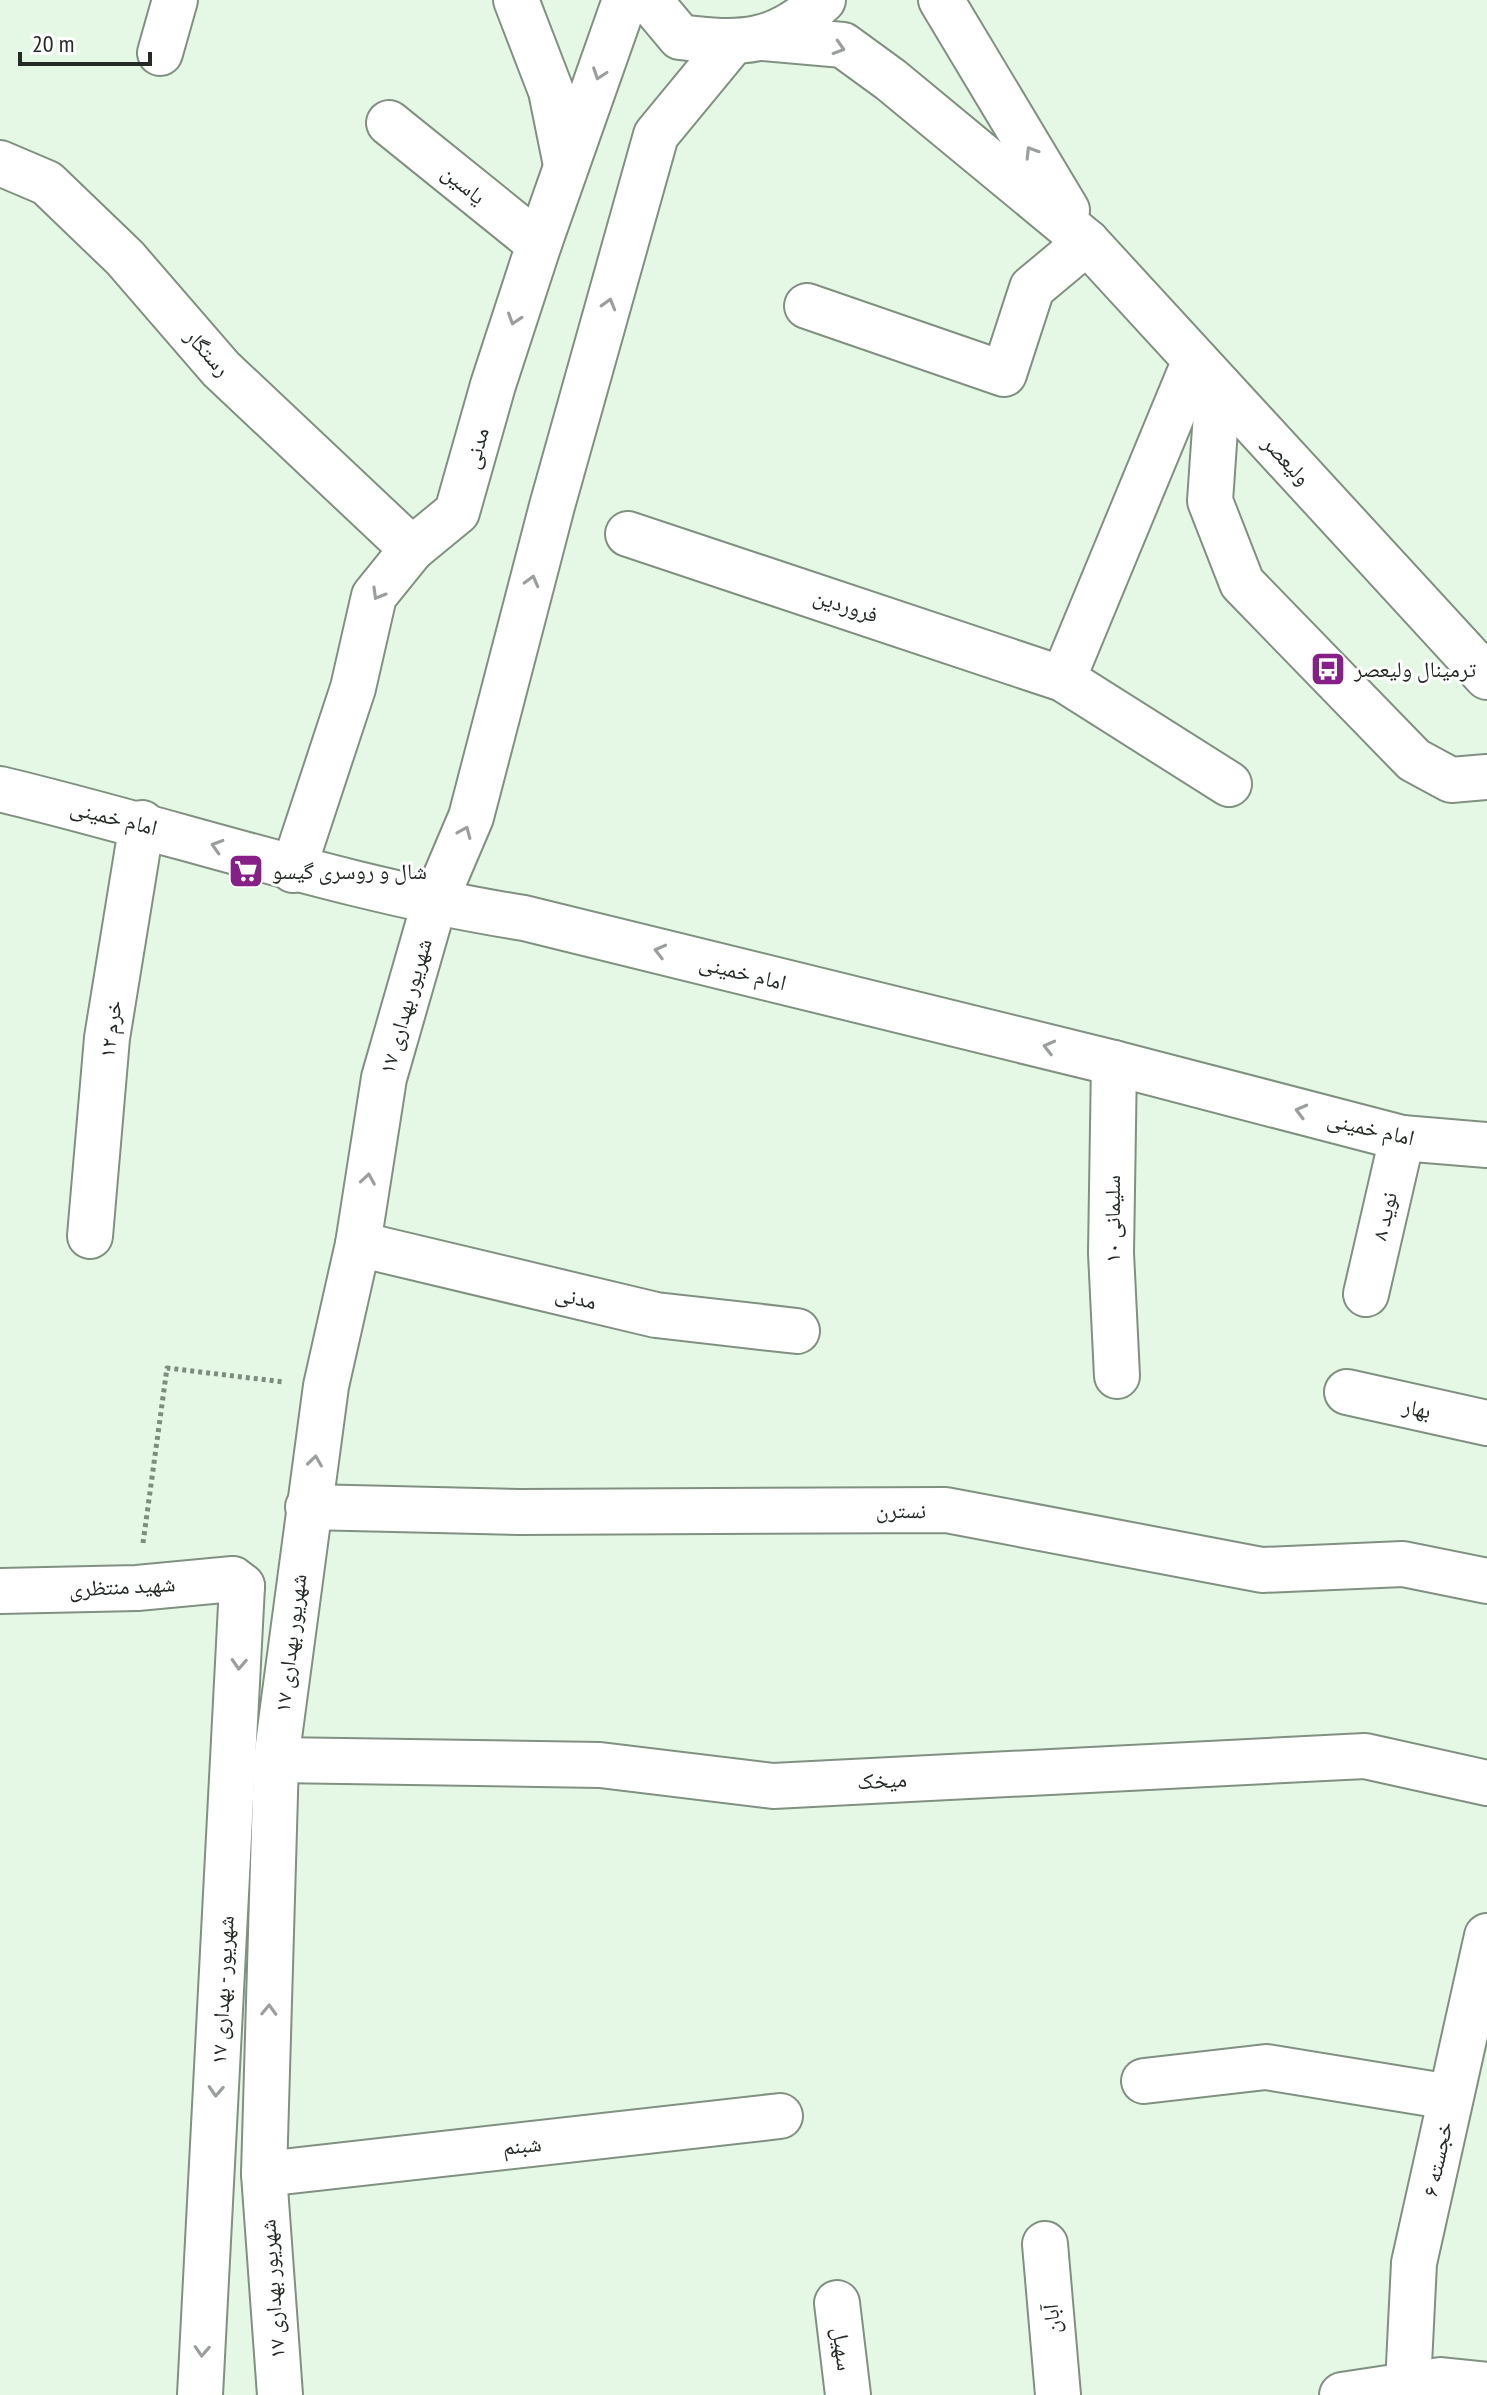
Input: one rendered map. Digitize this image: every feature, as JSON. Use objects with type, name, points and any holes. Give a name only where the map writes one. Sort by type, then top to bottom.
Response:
[{"type":"street","points":[[160,53],[175,0]]},
{"type":"street","points":[[516,0],[551,91],[566,165]]},
{"type":"street","name":"مدنی","points":[[293,870],[353,688],[374,596],[412,549],[457,512],[493,385],[539,244],[625,0]]},
{"type":"street","points":[[649,0],[680,37],[843,45],[891,80],[1087,242]]},
{"type":"street","points":[[434,904],[471,817],[556,491],[656,135],[747,41],[823,0]]},
{"type":"street","points":[[941,0],[977,65],[1087,242]]},
{"type":"street","name":"یاسین","points":[[389,123],[539,244]]},
{"type":"street","name":"رستگار","points":[[0,163],[47,183],[125,258],[221,369],[412,549]]},
{"type":"street","points":[[807,306],[1004,374],[1032,288],[1087,242]]},
{"type":"street","name":"ولیعصر","points":[[1087,242],[1487,677]]},
{"type":"street","points":[[1063,679],[1114,549],[1206,373]]},
{"type":"street","points":[[1206,373],[1210,501],[1242,583],[1414,760],[1451,780],[1487,777]]},
{"type":"street","name":"فروردین","points":[[628,534],[1063,679],[1229,784]]},
{"type":"street","name":"امام خمینی","points":[[0,789],[142,823],[293,870],[434,904],[524,918],[1114,1063],[1402,1138],[1487,1145]]},
{"type":"street","name":"خرم ۱۲","points":[[90,1236],[107,1038],[142,823]]},
{"type":"street","name":"۱۷ شهریور بهداری","points":[[280,2395],[264,2174],[276,1760],[326,1386],[358,1244],[384,1078],[434,904]]},
{"type":"street","name":"سلیمانی ۱۰","points":[[1114,1063],[1111,1253],[1117,1376]]},
{"type":"street","name":"نوید ۸","points":[[1366,1294],[1402,1138]]},
{"type":"street","name":"مدنی","points":[[358,1244],[656,1315],[797,1331]]},
{"type":"street","name":"بهار","points":[[1347,1392],[1487,1423]]},
{"type":"street","name":"نسترن","points":[[308,1507],[519,1512],[946,1510],[1262,1570],[1403,1564],[1487,1581]]},
{"type":"street","name":"شهید منتظری","points":[[0,1591],[137,1588],[233,1579],[242,1586]]},
{"type":"street","name":"۱۷ شهریور - بهداری","points":[[200,2395],[242,1586]]},
{"type":"street","name":"میخک","points":[[276,1760],[600,1765],[773,1786],[1365,1756],[1487,1783]]},
{"type":"street","name":"خجسته ۶","points":[[1408,2385],[1414,2263],[1487,1936]]},
{"type":"street","points":[[1144,2081],[1266,2067],[1450,2097]]},
{"type":"street","name":"شبنم","points":[[264,2174],[780,2116]]},
{"type":"street","name":"آبان","points":[[1045,2244],[1058,2395]]},
{"type":"street","name":"سهیل","points":[[837,2303],[848,2395]]},
{"type":"street","points":[[1342,2395],[1441,2380],[1487,2385]]},
{"type":"path","points":[[137,1588],[167,1368],[326,1386]]},
{"type":"place","name":"ترمینال ولیعصر","points":[[1328,669]]},
{"type":"place","name":"شال و روسری گیسو","points":[[246,871]]}]
